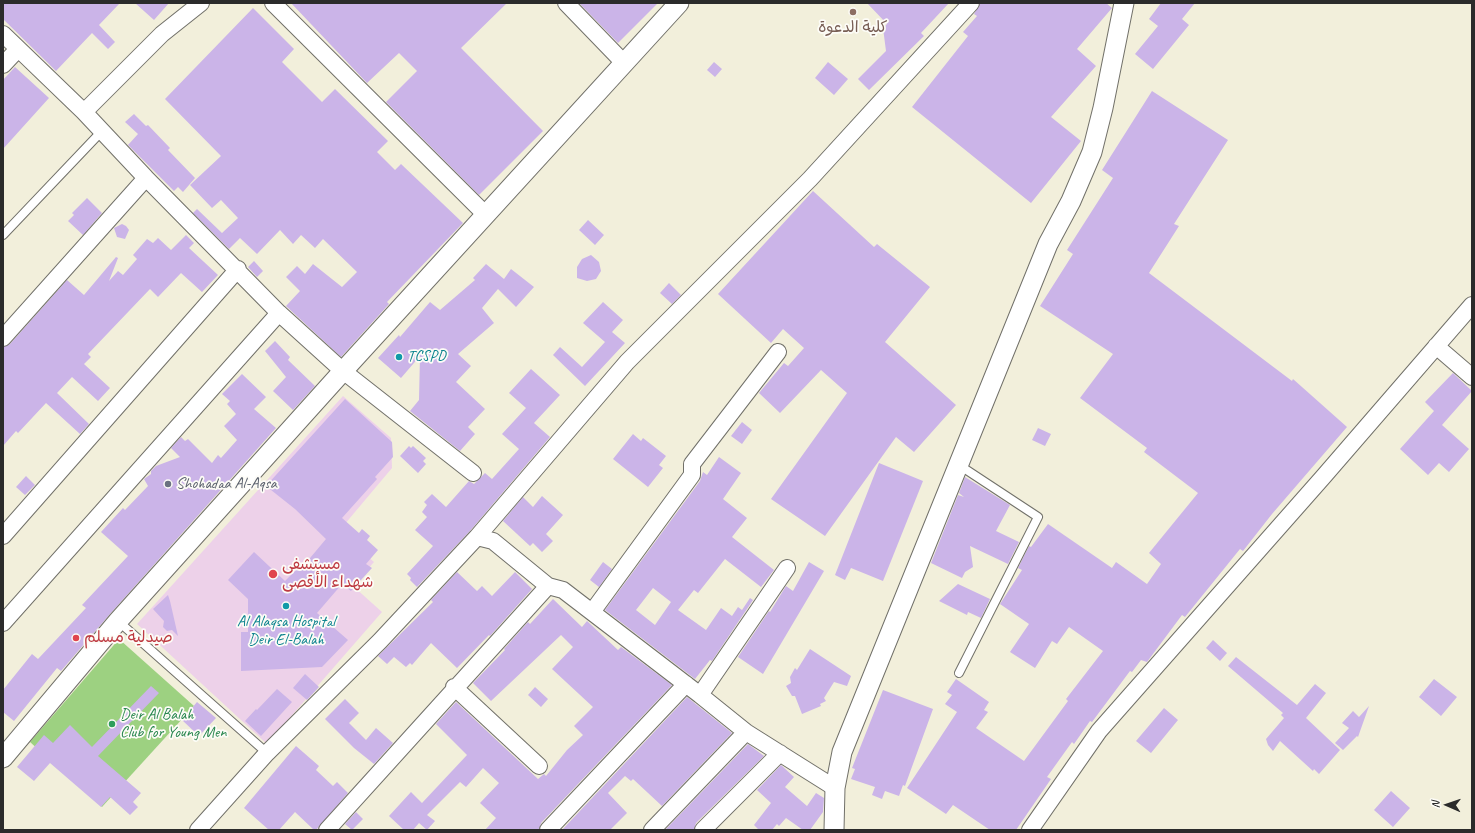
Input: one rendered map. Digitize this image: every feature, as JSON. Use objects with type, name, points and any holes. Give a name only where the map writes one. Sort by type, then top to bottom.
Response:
[{"type":"street","points":[[84,112],[162,34],[201,3]]},
{"type":"street","points":[[273,3],[486,215]]},
{"type":"street","points":[[566,3],[624,63]]},
{"type":"street","points":[[3,758],[118,621],[343,371],[679,3]]},
{"type":"street","points":[[198,830],[267,753],[380,641],[477,537],[627,362],[810,179],[971,3]]},
{"type":"street","points":[[834,830],[835,788],[842,752],[1048,244],[1070,201],[1092,152],[1103,108],[1124,3]]},
{"type":"street","points":[[3,34],[84,112],[146,178],[238,269],[279,313],[343,371],[473,473]]},
{"type":"street","points":[[3,65],[18,49]]},
{"type":"street","points":[[3,338],[146,178]]},
{"type":"street","points":[[3,536],[238,269]]},
{"type":"street","points":[[1030,830],[1099,731],[1472,305]]},
{"type":"street","points":[[3,623],[279,313]]},
{"type":"street","points":[[1436,346],[1472,377]]},
{"type":"street","points":[[592,612],[692,475],[692,464],[778,352]]},
{"type":"street","points":[[477,537],[493,541],[548,586],[563,590],[700,694],[746,732],[835,788]]},
{"type":"street","points":[[700,694],[787,568]]},
{"type":"street","points":[[327,830],[454,687],[548,586]]},
{"type":"street","points":[[548,830],[686,684]]},
{"type":"street","points":[[454,687],[539,766]]},
{"type":"street","points":[[652,830],[746,732]]},
{"type":"street","points":[[703,830],[780,753]]},
{"type":"lane","points":[[3,235],[102,131]]},
{"type":"lane","points":[[959,465],[1038,517],[959,673]]},
{"type":"lane","points":[[118,621],[267,753]]},
{"type":"shaded area","name":"مستشفى شهداء الأقصى","points":[[343,396],[391,438],[392,468],[339,531],[374,562],[353,586],[382,612],[267,744],[137,624]]},
{"type":"green space","name":"Deir Al Balah Club for Young Men","points":[[119,639],[194,706],[102,807],[30,742]]},
{"type":"building","points":[[3,3],[120,3],[99,25],[115,42],[108,49],[92,33],[56,71],[3,19]]},
{"type":"building","points":[[135,3],[169,3],[154,20]]},
{"type":"building","points":[[291,3],[507,3],[461,48],[543,131],[479,195],[386,102],[417,71],[399,53],[367,83]]},
{"type":"building","points":[[579,3],[658,3],[618,43]]},
{"type":"building","points":[[867,3],[949,3],[921,33],[924,36],[869,90],[858,79],[886,51],[883,28],[887,24]]},
{"type":"building","points":[[980,3],[1106,3],[1112,8],[1077,49],[1096,66],[1051,117],[1081,141],[1031,203],[912,107],[968,36],[963,32],[977,16],[974,14]]},
{"type":"building","points":[[1161,3],[1195,3],[1182,19],[1189,25],[1153,69],[1135,54],[1158,26],[1149,19]]},
{"type":"building","points":[[253,8],[294,49],[282,62],[322,102],[335,89],[388,141],[377,152],[395,170],[401,164],[463,223],[387,302],[389,304],[341,357],[286,306],[300,291],[286,277],[297,266],[305,274],[313,264],[342,287],[357,272],[323,239],[315,248],[301,235],[293,244],[280,230],[257,254],[240,238],[229,249],[193,213],[197,209],[222,233],[238,218],[221,200],[212,208],[190,185],[221,156],[165,99]]},
{"type":"building","points":[[714,62],[722,69],[715,77],[707,70]]},
{"type":"building","points":[[828,62],[848,79],[834,95],[815,78]]},
{"type":"building","points":[[15,67],[49,98],[3,149],[3,80]]},
{"type":"building","points":[[1152,91],[1228,140],[1174,224],[1179,226],[1149,273],[1292,381],[1293,379],[1347,427],[1272,514],[1243,551],[1240,549],[1185,617],[1182,615],[1147,662],[1141,660],[1132,672],[1130,671],[1092,722],[1090,721],[1074,744],[1072,742],[1047,777],[1051,779],[1016,830],[990,830],[953,805],[946,814],[907,788],[957,712],[945,704],[952,695],[947,692],[956,679],[989,702],[984,710],[988,712],[976,728],[1024,761],[1068,701],[1066,699],[1103,651],[1069,627],[1057,644],[1052,641],[1035,668],[1010,652],[1029,624],[1000,604],[1022,570],[1018,568],[1029,546],[1031,547],[1048,524],[1112,568],[1116,562],[1147,584],[1161,564],[1149,553],[1198,493],[1144,452],[1147,448],[1080,398],[1113,354],[1040,306],[1073,254],[1067,250],[1113,178],[1102,170]]},
{"type":"building","points":[[134,114],[146,126],[148,125],[170,148],[168,150],[195,178],[183,192],[178,187],[174,191],[128,145],[138,134],[125,122]]},
{"type":"building","points":[[813,191],[874,247],[877,244],[930,287],[885,342],[956,405],[914,452],[896,437],[825,536],[771,499],[847,393],[821,370],[780,413],[759,393],[784,363],[788,366],[804,348],[783,329],[771,343],[718,294]]},
{"type":"building","points":[[87,198],[102,213],[83,235],[68,221],[74,215],[72,213]]},
{"type":"building","points":[[588,220],[604,235],[595,245],[579,230]]},
{"type":"building","points":[[122,224],[129,230],[125,239],[117,237],[114,228]]},
{"type":"building","points":[[186,235],[194,243],[189,248],[218,275],[202,292],[181,273],[158,297],[150,289],[88,354],[91,357],[84,364],[110,388],[98,401],[72,377],[57,393],[89,424],[80,434],[46,403],[18,433],[16,431],[3,446],[3,347],[10,344],[67,280],[84,295],[116,257],[118,258],[109,281],[118,271],[123,275],[137,259],[133,255],[147,239],[153,243],[158,238],[171,250]]},
{"type":"building","points":[[591,255],[599,262],[601,271],[596,279],[587,281],[577,278],[577,267],[582,259]]},
{"type":"building","points":[[254,261],[263,271],[257,277],[248,267]]},
{"type":"building","points":[[486,264],[504,279],[511,269],[534,287],[516,307],[498,289],[482,308],[494,323],[458,354],[471,366],[456,382],[485,409],[468,427],[475,434],[460,451],[410,411],[419,400],[420,356],[401,378],[378,358],[399,335],[400,337],[430,302],[440,310],[475,280],[473,278]]},
{"type":"building","points":[[669,283],[681,295],[672,304],[660,293]]},
{"type":"building","points":[[603,302],[623,320],[612,332],[625,343],[585,386],[553,355],[560,347],[582,367],[605,342],[583,323]]},
{"type":"building","points":[[275,341],[290,357],[288,360],[315,386],[293,410],[273,391],[286,377],[265,351]]},
{"type":"building","points":[[531,369],[560,395],[534,423],[550,437],[470,531],[417,587],[410,580],[411,578],[407,574],[433,546],[415,530],[427,517],[422,512],[427,505],[424,502],[432,494],[446,507],[469,481],[474,484],[485,473],[492,479],[519,449],[502,434],[526,408],[509,393]]},
{"type":"building","points":[[1453,373],[1472,391],[1442,425],[1469,449],[1449,472],[1439,463],[1428,475],[1400,449],[1434,411],[1425,402]]},
{"type":"building","points":[[242,374],[266,397],[254,409],[276,428],[61,671],[57,668],[14,721],[3,712],[3,690],[32,654],[38,659],[86,608],[82,605],[128,556],[101,532],[123,508],[125,510],[148,486],[144,479],[151,474],[151,471],[156,466],[180,457],[171,448],[181,437],[185,441],[188,439],[212,463],[218,455],[221,458],[237,440],[224,426],[236,414],[227,404],[230,401],[222,394]]},
{"type":"building","points":[[345,399],[392,442],[393,457],[375,477],[377,479],[342,518],[359,533],[362,529],[370,536],[367,540],[378,550],[366,564],[372,568],[351,591],[342,584],[317,613],[348,640],[322,667],[241,671],[241,632],[248,632],[248,599],[228,580],[254,552],[285,581],[298,568],[300,570],[326,539],[295,509],[266,486]]},
{"type":"building","points":[[742,422],[752,430],[742,444],[731,436]]},
{"type":"building","points":[[1038,428],[1051,434],[1045,446],[1032,440]]},
{"type":"building","points":[[633,434],[641,441],[643,438],[666,456],[659,465],[663,468],[648,487],[613,459]]},
{"type":"building","points":[[409,446],[411,448],[413,446],[426,458],[423,461],[426,464],[418,473],[400,456]]},
{"type":"building","points":[[719,457],[741,473],[723,499],[747,518],[732,537],[774,570],[761,587],[725,559],[698,593],[694,590],[678,610],[706,630],[721,608],[732,616],[738,607],[742,610],[750,598],[753,600],[712,661],[710,660],[695,679],[605,610],[700,481],[703,472],[707,475]],"holes":[[[653,588],[671,602],[655,625],[636,610]]]},
{"type":"building","points":[[879,463],[923,481],[883,581],[851,568],[845,580],[835,575]]},
{"type":"building","points":[[26,476],[35,485],[25,495],[16,487]]},
{"type":"building","points":[[965,477],[1010,505],[996,531],[1019,542],[1008,564],[970,546],[973,567],[965,572],[962,578],[931,563],[958,495],[964,497],[959,493]]},
{"type":"building","points":[[542,496],[563,515],[546,534],[553,541],[542,552],[533,543],[530,546],[503,521],[523,497],[533,507]]},
{"type":"building","points":[[603,562],[612,569],[599,587],[590,580]]},
{"type":"building","points":[[809,562],[824,571],[763,674],[738,657],[769,611],[770,612],[786,586],[793,591]]},
{"type":"building","points":[[457,572],[477,591],[482,586],[492,596],[515,572],[532,589],[490,636],[489,635],[457,668],[431,643],[412,665],[410,663],[406,667],[394,657],[387,664],[378,656],[433,602],[431,600]]},
{"type":"building","points":[[958,584],[990,599],[981,618],[968,612],[967,615],[939,601]]},
{"type":"building","points":[[168,595],[178,636],[172,630],[167,631],[163,627],[164,621],[153,609]]},
{"type":"building","points":[[553,599],[582,627],[587,621],[618,650],[621,647],[672,685],[541,823],[539,830],[485,830],[496,818],[480,803],[499,783],[483,768],[466,787],[460,782],[427,815],[435,821],[427,830],[419,823],[413,830],[404,830],[389,816],[411,792],[422,803],[467,755],[436,724],[456,702],[538,779],[544,774],[546,776],[567,750],[583,735],[574,726],[593,707],[552,669],[573,647],[561,635],[491,701],[473,683],[505,650],[504,649],[528,622],[530,624]]},
{"type":"building","points":[[1213,640],[1227,653],[1220,661],[1206,648]]},
{"type":"building","points":[[810,649],[851,676],[847,686],[834,682],[824,698],[826,701],[820,704],[821,706],[802,714],[795,696],[792,696],[786,686],[791,683],[790,677],[795,668],[797,670]]},
{"type":"building","points":[[1236,657],[1297,705],[1315,684],[1326,693],[1306,718],[1340,750],[1319,774],[1314,769],[1313,771],[1280,741],[1273,751],[1268,745],[1266,739],[1284,718],[1281,715],[1283,713],[1228,666]]},
{"type":"building","points":[[305,674],[319,687],[307,700],[293,688]]},
{"type":"building","points":[[1434,679],[1457,697],[1441,716],[1419,697]]},
{"type":"building","points":[[151,686],[159,693],[98,756],[141,793],[133,802],[138,807],[130,815],[110,797],[101,807],[50,763],[34,781],[17,767],[44,735],[53,743],[70,725],[92,747]]},
{"type":"building","points":[[535,687],[548,699],[541,707],[528,695]]},
{"type":"building","points":[[277,689],[292,702],[261,736],[245,721]]},
{"type":"building","points":[[883,690],[933,709],[905,786],[903,785],[899,796],[885,791],[882,799],[872,795],[875,787],[851,779],[855,769],[852,768]]},
{"type":"building","points":[[687,697],[732,733],[662,806],[633,779],[631,781],[625,776],[608,793],[627,813],[610,830],[562,830]]},
{"type":"building","points":[[345,699],[359,713],[349,723],[366,740],[376,728],[393,743],[374,764],[354,748],[325,719]]},
{"type":"building","points":[[197,702],[216,718],[199,736],[182,720]]},
{"type":"building","points":[[1369,706],[1358,737],[1357,736],[1343,750],[1335,743],[1349,728],[1342,723],[1353,711],[1359,717]]},
{"type":"building","points":[[1164,708],[1178,720],[1151,753],[1136,741]]},
{"type":"building","points":[[748,744],[764,756],[696,823],[694,830],[665,830]]},
{"type":"building","points":[[296,746],[319,766],[316,770],[333,786],[337,782],[348,793],[316,830],[314,830],[295,812],[279,830],[269,830],[244,808]]},
{"type":"building","points":[[781,765],[794,777],[785,787],[807,806],[816,793],[824,798],[823,812],[810,830],[803,830],[786,818],[779,826],[777,824],[772,830],[759,830],[754,825],[771,803],[757,790]]},
{"type":"building","points":[[1391,791],[1410,808],[1393,827],[1374,810]]},
{"type":"building","points":[[356,812],[363,819],[352,830],[345,824]]},
{"type":"place","name":"كلية الدعوة","points":[[853,12]]},
{"type":"place","name":"TCSPD","points":[[399,357]]},
{"type":"place","name":"Shohadaa Al-Aqsa","points":[[168,484]]},
{"type":"place","name":"مستشفى شهداء الأقصى","points":[[273,574]]},
{"type":"place","name":"Al Alaqsa Hospital Deir El-Balah","points":[[286,606]]},
{"type":"place","name":"صيدلية مسلم","points":[[76,638]]},
{"type":"place","name":"Deir Al Balah Club for Young Men","points":[[112,724]]}]
